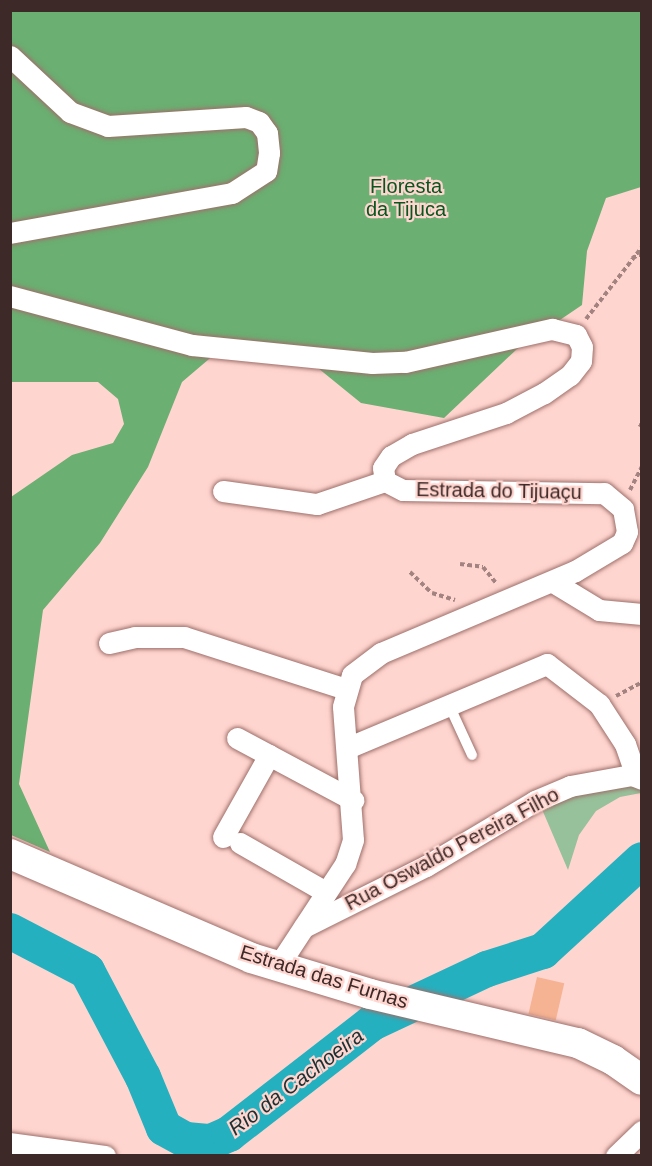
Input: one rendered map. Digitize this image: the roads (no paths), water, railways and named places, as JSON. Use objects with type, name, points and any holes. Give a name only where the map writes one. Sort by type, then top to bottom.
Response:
[{"type":"main road","name":"Estrada das Furnas","points":[[10,854],[278,966],[370,994],[578,1044],[642,1080]]},
{"type":"street","points":[[10,56],[70,112],[108,126],[246,117],[259,122],[267,133],[269,153],[266,171],[232,193],[10,233]]},
{"type":"street","points":[[10,296],[192,345],[372,363],[405,362],[552,329],[576,335],[581,361],[570,375],[506,413],[412,444],[391,456],[383,468],[385,481],[317,504],[223,491]]},
{"type":"street","name":"Estrada do Tijuaçu","points":[[385,481],[403,490],[604,493],[630,517]]},
{"type":"street","points":[[278,966],[345,864],[353,840],[353,800],[347,748],[346,689],[352,675],[381,653],[553,582],[622,543],[630,517]]},
{"type":"street","points":[[553,582],[599,610],[642,614]]},
{"type":"street","points":[[109,643],[135,637],[184,637],[346,689]]},
{"type":"street","points":[[347,748],[547,664],[599,704],[625,744],[639,778]]},
{"type":"street","points":[[237,738],[353,800]]},
{"type":"street","points":[[269,755],[232,840],[326,892]]},
{"type":"street","name":"Rua Oswaldo Pereira Filho","points":[[301,929],[426,866],[535,801],[570,786],[639,778]]},
{"type":"street","points":[[616,1155],[642,1131]]},
{"type":"street","points":[[10,1143],[105,1155]]},
{"type":"lane","points":[[450,705],[472,755]]},
{"type":"waterway","name":"Rio da Cachoeira","points":[[10,931],[87,971],[143,1077],[164,1128],[186,1140],[211,1142],[229,1134],[372,1023],[487,969],[543,951],[642,860]]},
{"type":"park label","name":"Floresta da Tijuca","points":[[406,198]]}]
